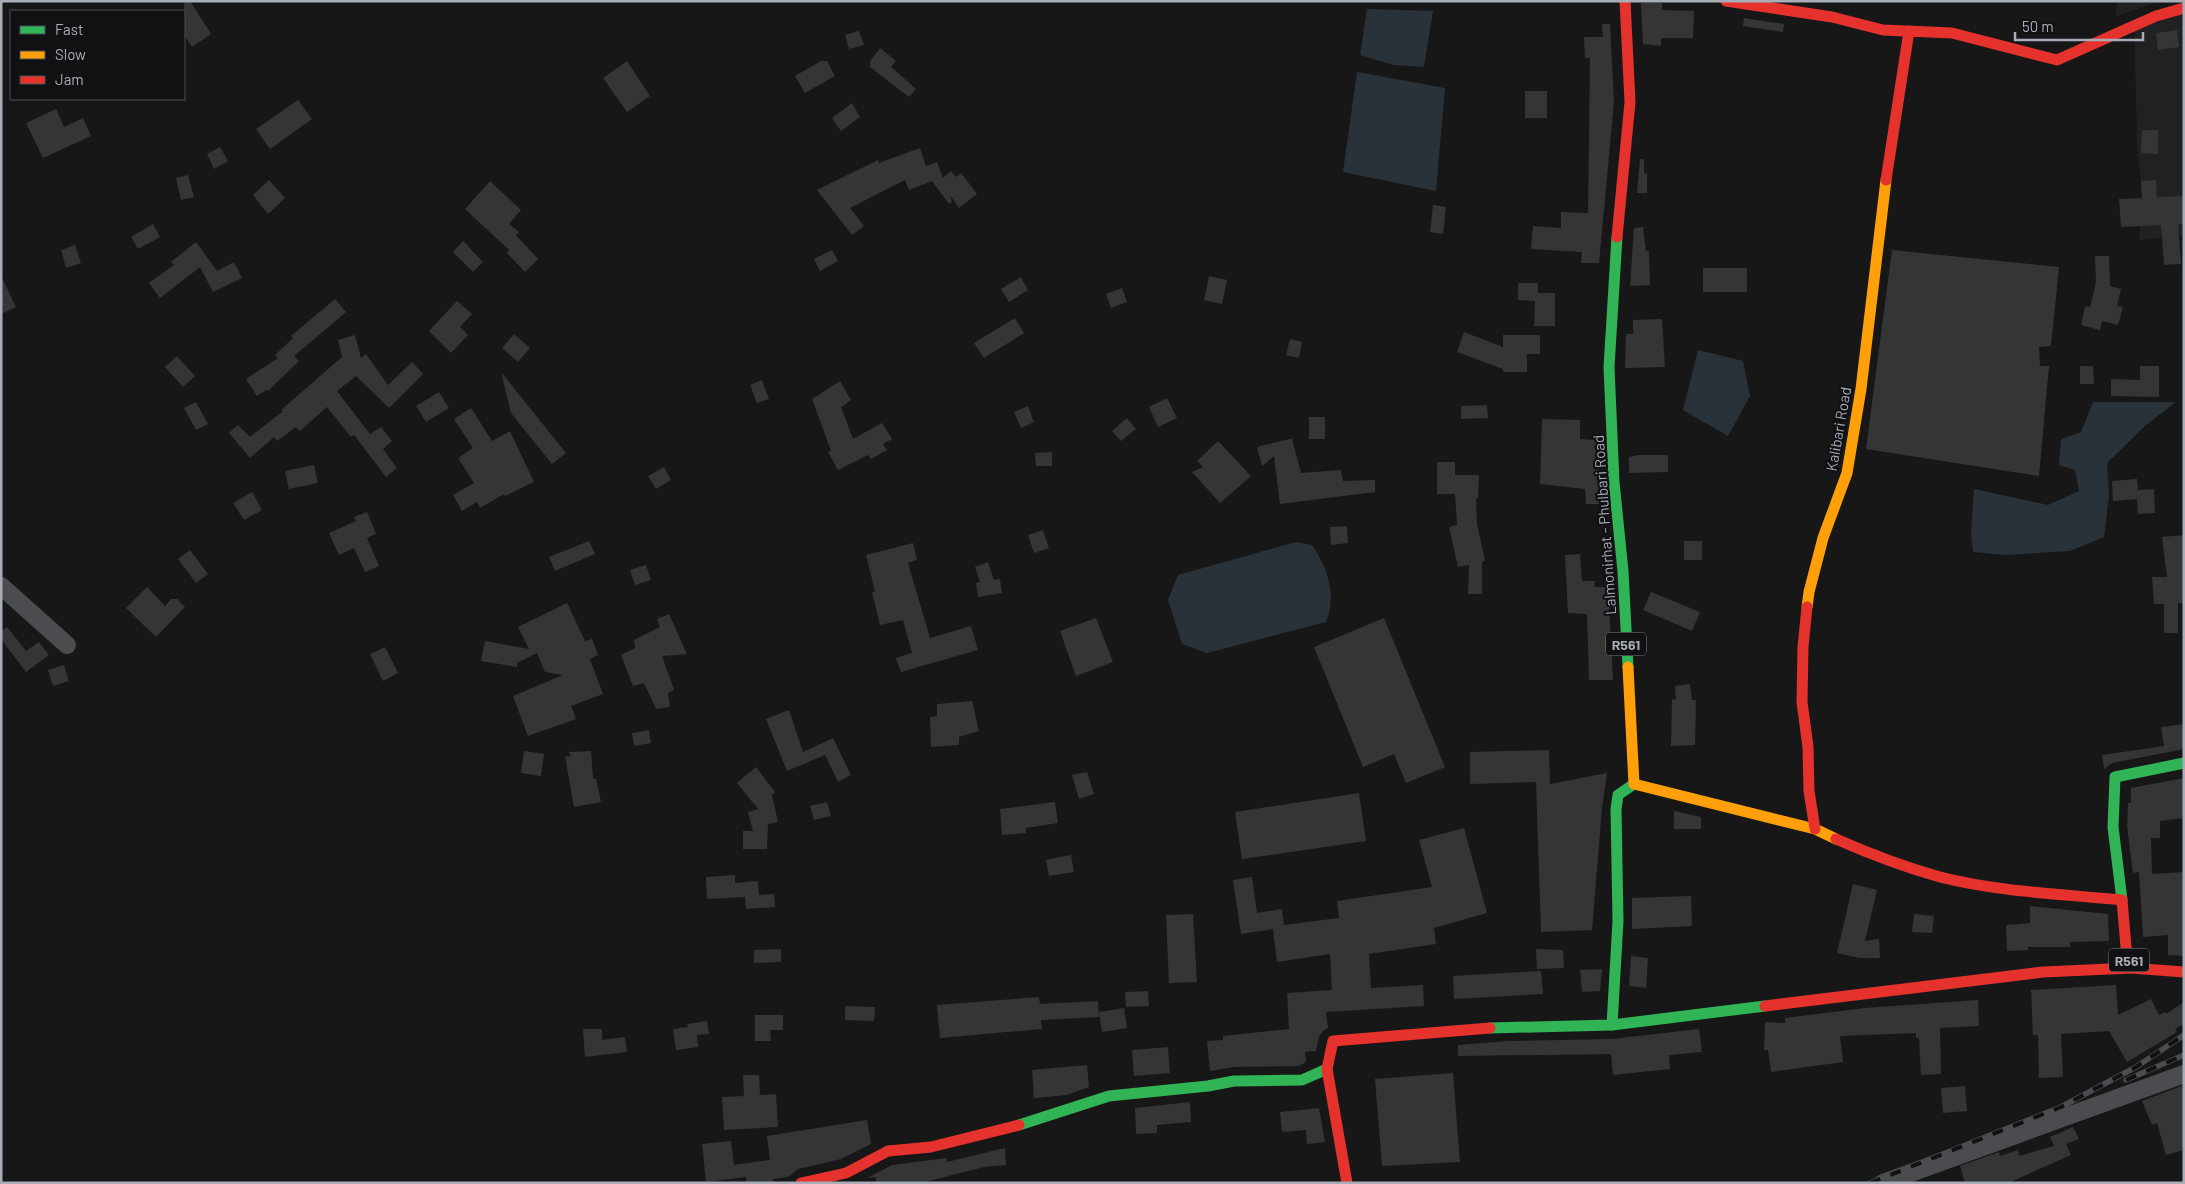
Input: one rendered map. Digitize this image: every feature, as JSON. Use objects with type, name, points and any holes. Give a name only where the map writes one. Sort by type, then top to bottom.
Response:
[{"type":"street","name":"Lalmonirhat - Phulbari Road","points":[[1625,1],[1630,102],[1615,259],[1609,368],[1614,482],[1623,571],[1634,784]]},
{"type":"street","points":[[1726,1],[1832,17],[1883,30],[1952,33],[2057,60],[2156,16],[2184,8]]},
{"type":"street","name":"Kalibari Road","points":[[1815,829],[1809,791],[1808,747],[1802,702],[1803,647],[1808,601],[1823,538],[1847,473],[1876,280],[1889,153],[1909,31]]},
{"type":"street","points":[[1,586],[67,645]]},
{"type":"street","points":[[1612,1025],[1618,906],[1614,844],[1615,810],[1618,795],[1634,784],[1815,829],[1879,858],[1941,878],[2003,888],[2122,900],[2113,827],[2115,777],[2184,763]]},
{"type":"street","name":"R561","points":[[2122,900],[2126,947],[2131,968],[2184,972]]},
{"type":"street","points":[[1347,1183],[1327,1069],[1333,1041],[1508,1027],[1612,1025],[2043,972],[2131,968]]},
{"type":"street","points":[[801,1183],[846,1174],[888,1151],[931,1147],[986,1134],[1037,1120],[1109,1096],[1208,1086],[1234,1081],[1302,1080],[1327,1069]]},
{"type":"street","points":[[1882,1183],[2184,1074]]},
{"type":"shaded area","points":[[2117,1],[2161,1],[2116,16]]},
{"type":"shaded area","points":[[2184,8],[2184,235],[2139,240],[2142,197],[2137,138],[2134,23]]},
{"type":"shaded area","points":[[1367,9],[1433,11],[1424,67],[1394,65],[1360,55]]},
{"type":"shaded area","points":[[1357,72],[1445,88],[1436,191],[1343,172]]},
{"type":"shaded area","points":[[1698,350],[1743,361],[1750,396],[1728,436],[1683,410]]},
{"type":"shaded area","points":[[2093,402],[2176,402],[2146,425],[2107,463],[2109,496],[2104,537],[2070,551],[2005,555],[1973,552],[1971,533],[1974,489],[2048,505],[2079,491],[2075,470],[2059,465],[2061,439],[2081,432]]},
{"type":"shaded area","points":[[1296,542],[1312,545],[1326,573],[1331,592],[1331,602],[1326,622],[1207,653],[1182,644],[1168,600],[1178,575]]},
{"type":"building","points":[[184,1],[190,1],[211,34],[192,47],[185,36]]},
{"type":"building","points":[[1641,3],[1662,3],[1662,10],[1694,11],[1693,38],[1661,38],[1661,46],[1643,44]]},
{"type":"building","points":[[1744,18],[1784,24],[1783,32],[1743,26]]},
{"type":"building","points":[[1602,24],[1610,24],[1614,102],[1599,263],[1581,263],[1582,252],[1531,249],[1533,226],[1561,228],[1561,212],[1588,213],[1590,58],[1585,58],[1584,37],[1603,37]]},
{"type":"building","points":[[2177,30],[2179,47],[2158,50],[2156,33]]},
{"type":"building","points":[[859,31],[864,45],[849,49],[845,35]]},
{"type":"building","points":[[880,48],[896,61],[891,67],[916,89],[909,97],[870,67],[870,61]]},
{"type":"building","points":[[627,61],[650,96],[627,112],[603,78]]},
{"type":"building","points":[[821,61],[827,61],[835,76],[805,93],[795,76]]},
{"type":"building","points":[[1525,91],[1547,91],[1547,118],[1525,118]]},
{"type":"building","points":[[298,100],[312,119],[270,149],[256,129]]},
{"type":"building","points":[[852,103],[860,117],[841,131],[832,118]]},
{"type":"building","points":[[56,109],[64,127],[83,118],[91,136],[43,158],[26,123]]},
{"type":"building","points":[[2142,130],[2158,130],[2158,154],[2141,153]]},
{"type":"building","points":[[220,147],[228,161],[214,169],[207,154]]},
{"type":"building","points":[[920,148],[926,166],[937,162],[943,178],[951,171],[956,177],[961,173],[977,194],[959,208],[950,195],[952,202],[949,204],[932,181],[909,190],[905,180],[850,208],[864,226],[852,235],[817,190],[878,160],[879,163]]},
{"type":"building","points":[[1640,159],[1644,159],[1644,173],[1647,174],[1647,193],[1637,193]]},
{"type":"building","points":[[188,175],[194,197],[181,200],[176,178]]},
{"type":"building","points":[[269,180],[285,198],[268,214],[253,195]]},
{"type":"building","points":[[2156,180],[2157,197],[2184,196],[2184,224],[2178,224],[2181,264],[2164,265],[2161,225],[2121,227],[2119,199],[2142,198],[2141,181]]},
{"type":"building","points":[[490,181],[521,210],[509,224],[519,232],[516,235],[538,259],[525,272],[507,253],[509,250],[465,209]]},
{"type":"building","points":[[1433,205],[1446,207],[1443,234],[1430,232]]},
{"type":"building","points":[[153,224],[160,237],[138,249],[131,237]]},
{"type":"building","points":[[1643,227],[1646,251],[1649,251],[1650,285],[1630,286],[1634,228]]},
{"type":"building","points":[[463,241],[483,262],[473,272],[453,252]]},
{"type":"building","points":[[196,242],[217,271],[234,262],[242,278],[213,292],[200,267],[160,298],[149,283],[174,265],[171,262]]},
{"type":"building","points":[[75,245],[81,263],[66,268],[61,250]]},
{"type":"building","points":[[832,250],[838,261],[820,271],[814,259]]},
{"type":"building","points":[[1892,250],[2059,267],[2051,346],[2039,347],[2040,366],[2049,366],[2039,476],[1866,449]]},
{"type":"building","points":[[2095,256],[2109,256],[2110,286],[2121,289],[2117,306],[2123,307],[2118,325],[2102,321],[2100,330],[2081,325],[2085,306],[2090,307],[2096,282]]},
{"type":"building","points":[[1703,268],[1747,268],[1747,292],[1703,292]]},
{"type":"building","points":[[1,276],[16,307],[1,314]]},
{"type":"building","points":[[1209,276],[1227,280],[1222,304],[1204,300]]},
{"type":"building","points":[[1021,277],[1028,290],[1009,302],[1001,289]]},
{"type":"building","points":[[1518,283],[1538,283],[1538,293],[1555,293],[1555,326],[1534,326],[1535,301],[1518,300]]},
{"type":"building","points":[[1122,288],[1127,302],[1111,308],[1106,294]]},
{"type":"building","points":[[335,299],[346,312],[294,356],[299,361],[268,391],[266,390],[257,396],[246,379],[278,358],[275,355],[293,338],[291,336]]},
{"type":"building","points":[[457,301],[472,314],[460,327],[468,335],[451,353],[429,331]]},
{"type":"building","points":[[1015,318],[1024,333],[984,358],[974,343]]},
{"type":"building","points":[[1662,319],[1665,367],[1625,368],[1626,334],[1633,334],[1633,320]]},
{"type":"building","points":[[1464,332],[1503,347],[1503,335],[1540,335],[1540,354],[1527,354],[1527,372],[1503,372],[1503,369],[1457,352]]},
{"type":"building","points":[[514,334],[530,348],[518,362],[502,348]]},
{"type":"building","points":[[355,335],[361,358],[366,354],[388,385],[412,362],[423,374],[389,408],[356,376],[337,391],[370,434],[381,427],[392,441],[383,449],[397,468],[386,477],[354,435],[351,437],[327,407],[300,431],[296,427],[277,441],[274,437],[250,458],[229,433],[238,425],[250,437],[283,411],[281,410],[342,357],[338,340]]},
{"type":"building","points":[[1290,339],[1302,342],[1299,358],[1286,355]]},
{"type":"building","points":[[177,356],[195,376],[183,387],[165,367]]},
{"type":"building","points":[[2080,366],[2093,366],[2094,384],[2080,384]]},
{"type":"building","points":[[2140,366],[2159,366],[2159,397],[2111,396],[2111,379],[2140,380]]},
{"type":"building","points":[[501,372],[566,453],[552,464],[511,413]]},
{"type":"building","points":[[762,380],[769,399],[757,403],[750,385]]},
{"type":"building","points":[[840,381],[851,400],[841,407],[853,439],[882,423],[892,439],[883,444],[887,450],[871,459],[868,455],[838,470],[828,452],[831,451],[812,399]]},
{"type":"building","points":[[439,392],[449,408],[426,422],[416,406]]},
{"type":"building","points":[[1167,398],[1177,418],[1158,427],[1149,407]]},
{"type":"building","points":[[196,402],[208,424],[196,430],[184,408]]},
{"type":"building","points":[[1487,405],[1488,418],[1461,419],[1461,406]]},
{"type":"building","points":[[1028,406],[1034,422],[1021,428],[1014,412]]},
{"type":"building","points":[[471,408],[492,441],[510,431],[534,482],[505,496],[504,494],[480,508],[477,502],[462,511],[453,495],[474,483],[458,458],[473,448],[454,419]]},
{"type":"building","points":[[1309,417],[1325,417],[1325,439],[1309,439]]},
{"type":"building","points":[[1127,418],[1136,429],[1121,441],[1112,431]]},
{"type":"building","points":[[1542,419],[1580,420],[1580,439],[1597,440],[1600,504],[1586,504],[1585,489],[1540,484]]},
{"type":"building","points":[[1294,438],[1292,439],[1301,473],[1341,470],[1343,481],[1375,480],[1375,492],[1280,504],[1274,456],[1262,466],[1257,447]]},
{"type":"building","points":[[1218,441],[1251,476],[1220,503],[1192,472],[1203,467],[1197,461]]},
{"type":"building","points":[[1052,452],[1052,466],[1036,466],[1035,453]]},
{"type":"building","points":[[1638,455],[1668,455],[1668,472],[1629,473],[1629,457]]},
{"type":"building","points":[[1437,462],[1455,462],[1455,475],[1479,475],[1478,498],[1476,498],[1477,524],[1485,561],[1482,562],[1482,594],[1468,594],[1469,565],[1458,567],[1449,527],[1457,525],[1455,494],[1437,494]]},
{"type":"building","points":[[314,465],[318,483],[289,489],[285,471]]},
{"type":"building","points":[[664,467],[671,480],[656,489],[648,476]]},
{"type":"building","points":[[2137,479],[2138,490],[2154,489],[2155,513],[2138,514],[2137,499],[2113,501],[2112,481]]},
{"type":"building","points":[[252,492],[262,510],[244,520],[233,503]]},
{"type":"building","points":[[367,512],[376,534],[367,538],[379,566],[365,572],[354,548],[339,555],[329,533],[356,521],[354,517]]},
{"type":"building","points":[[1347,526],[1348,543],[1331,545],[1330,527]]},
{"type":"building","points":[[1043,530],[1049,548],[1034,553],[1028,535]]},
{"type":"building","points":[[2184,535],[2184,603],[2178,603],[2178,633],[2164,633],[2164,604],[2154,604],[2152,577],[2167,577],[2162,537]]},
{"type":"building","points":[[589,541],[595,554],[555,571],[549,557]]},
{"type":"building","points":[[1684,541],[1702,541],[1702,560],[1684,560]]},
{"type":"building","points":[[913,543],[917,560],[908,563],[930,638],[971,626],[978,650],[901,672],[896,658],[912,653],[903,620],[880,625],[872,592],[875,591],[866,555]]},
{"type":"building","points":[[190,550],[208,574],[196,583],[178,559]]},
{"type":"building","points":[[1580,554],[1582,581],[1595,581],[1594,587],[1608,587],[1613,680],[1589,680],[1587,614],[1568,613],[1565,555]]},
{"type":"building","points":[[988,562],[994,580],[1000,579],[1002,593],[978,597],[976,583],[980,582],[975,567]]},
{"type":"building","points":[[646,565],[651,580],[635,585],[630,570]]},
{"type":"building","points":[[147,587],[165,606],[171,599],[177,599],[185,607],[156,637],[126,608]]},
{"type":"building","points":[[1651,592],[1700,612],[1692,631],[1643,610]]},
{"type":"building","points":[[567,603],[585,641],[592,639],[598,655],[590,659],[603,694],[571,706],[576,719],[528,736],[513,696],[563,675],[545,672],[537,653],[517,663],[517,667],[481,661],[485,641],[529,649],[518,627]]},
{"type":"building","points":[[669,614],[687,654],[662,656],[674,690],[668,693],[670,707],[656,709],[644,683],[633,686],[621,655],[635,648],[634,640],[660,627],[657,619]]},
{"type":"building","points":[[1096,618],[1113,662],[1076,676],[1060,631]]},
{"type":"building","points":[[1384,618],[1445,767],[1406,783],[1394,754],[1363,767],[1314,647]]},
{"type":"building","points":[[7,627],[26,651],[39,642],[49,655],[26,672],[1,639],[1,632]]},
{"type":"building","points":[[385,647],[398,673],[383,681],[370,654]]},
{"type":"building","points":[[64,665],[69,681],[53,686],[48,670]]},
{"type":"building","points":[[1690,684],[1692,700],[1696,700],[1695,745],[1671,746],[1672,699],[1676,700],[1675,686]]},
{"type":"building","points":[[972,701],[979,731],[959,737],[959,745],[931,747],[930,717],[937,716],[937,704]]},
{"type":"building","points":[[789,710],[803,752],[833,738],[851,775],[838,782],[825,755],[787,771],[766,719]]},
{"type":"building","points":[[2184,724],[2184,749],[2112,763],[2104,769],[2102,755],[2164,746],[2161,727]]},
{"type":"building","points":[[649,730],[651,743],[634,746],[632,733]]},
{"type":"building","points":[[1549,750],[1550,784],[1607,773],[1602,808],[1592,930],[1541,932],[1536,782],[1470,784],[1470,752]]},
{"type":"building","points":[[524,751],[544,754],[541,776],[521,773]]},
{"type":"building","points":[[591,751],[593,779],[596,779],[601,802],[574,807],[565,756],[571,757],[569,752]]},
{"type":"building","points":[[756,767],[775,792],[772,795],[778,822],[768,824],[767,849],[743,849],[743,831],[753,831],[748,812],[758,809],[737,783]]},
{"type":"building","points":[[1087,772],[1094,794],[1079,799],[1072,775]]},
{"type":"building","points":[[2184,778],[2184,818],[2160,821],[2160,838],[2151,838],[2152,874],[2184,872],[2184,956],[2168,955],[2168,935],[2143,937],[2139,872],[2133,873],[2127,826],[2128,803],[2131,803],[2131,788]]},
{"type":"building","points":[[1359,793],[1366,841],[1242,859],[1235,812]]},
{"type":"building","points":[[827,802],[831,816],[814,820],[810,806]]},
{"type":"building","points":[[1055,802],[1058,823],[1026,828],[1026,833],[1002,835],[1000,809]]},
{"type":"building","points":[[1674,811],[1701,817],[1701,829],[1674,829]]},
{"type":"building","points":[[1464,828],[1487,913],[1434,928],[1436,944],[1369,954],[1371,988],[1423,985],[1424,1006],[1326,1012],[1328,1028],[1319,1037],[1316,1051],[1305,1052],[1306,1062],[1299,1066],[1234,1067],[1210,1071],[1207,1041],[1223,1040],[1223,1036],[1289,1029],[1287,993],[1332,990],[1330,954],[1277,962],[1273,929],[1241,934],[1233,880],[1252,877],[1257,913],[1282,909],[1284,925],[1339,918],[1337,901],[1432,887],[1419,840]]},
{"type":"building","points":[[1071,855],[1074,872],[1049,876],[1046,860]]},
{"type":"building","points":[[735,875],[735,883],[758,881],[759,895],[774,894],[775,907],[746,909],[745,897],[707,899],[706,877]]},
{"type":"building","points":[[1853,884],[1877,890],[1865,941],[1879,939],[1880,958],[1859,958],[1837,953]]},
{"type":"building","points":[[1691,896],[1692,926],[1632,929],[1632,898]]},
{"type":"building","points":[[2030,906],[2108,914],[2109,941],[2070,942],[2070,947],[2028,947],[2028,950],[2007,951],[2006,925],[2030,923]]},
{"type":"building","points":[[1193,914],[1197,982],[1169,983],[1166,915]]},
{"type":"building","points":[[1914,914],[1934,916],[1932,933],[1912,932]]},
{"type":"building","points":[[781,949],[781,962],[754,963],[754,950]]},
{"type":"building","points":[[1536,949],[1563,950],[1564,968],[1537,969]]},
{"type":"building","points":[[1631,956],[1648,958],[1646,988],[1629,986]]},
{"type":"building","points":[[1602,969],[1600,991],[1582,992],[1580,970]]},
{"type":"building","points":[[1541,971],[1543,994],[1454,999],[1453,976]]},
{"type":"building","points":[[2116,985],[2118,1015],[2151,999],[2159,1015],[2165,1012],[2166,1014],[2184,1002],[2184,1024],[2175,1029],[2177,1032],[2127,1062],[2109,1031],[2061,1034],[2063,1077],[2039,1078],[2038,1035],[2033,1035],[2031,990]]},
{"type":"building","points":[[1148,991],[1149,1006],[1126,1007],[1125,992]]},
{"type":"building","points":[[1039,997],[1040,1004],[1098,1001],[1099,1017],[1041,1020],[1042,1029],[940,1038],[937,1005]]},
{"type":"building","points":[[1978,1000],[1979,1026],[1940,1028],[1941,1074],[1921,1075],[1919,1038],[1916,1038],[1916,1033],[1840,1036],[1843,1062],[1771,1072],[1768,1050],[1764,1050],[1765,1022],[1785,1023],[1785,1018],[1865,1008]]},
{"type":"building","points":[[845,1006],[875,1007],[874,1021],[845,1020]]},
{"type":"building","points":[[1124,1008],[1127,1028],[1102,1032],[1099,1012]]},
{"type":"building","points":[[755,1015],[783,1015],[783,1030],[770,1030],[771,1041],[755,1041]]},
{"type":"building","points":[[707,1021],[709,1034],[697,1035],[698,1047],[676,1050],[673,1029],[688,1027],[687,1024]]},
{"type":"building","points":[[583,1029],[602,1029],[602,1040],[625,1037],[627,1052],[585,1057]]},
{"type":"building","points":[[1699,1029],[1702,1052],[1669,1055],[1670,1069],[1613,1075],[1611,1054],[1458,1056],[1458,1045],[1509,1041],[1612,1039]]},
{"type":"building","points":[[1168,1047],[1170,1073],[1134,1076],[1132,1050]]},
{"type":"building","points":[[1087,1065],[1089,1087],[1067,1095],[1034,1098],[1032,1070]]},
{"type":"building","points":[[1453,1073],[1460,1162],[1382,1166],[1375,1079]]},
{"type":"building","points":[[743,1075],[759,1075],[760,1095],[776,1094],[778,1127],[724,1130],[722,1097],[744,1096]]},
{"type":"building","points":[[2184,1085],[2184,1150],[2166,1155],[2157,1123],[2152,1125],[2142,1101]]},
{"type":"building","points":[[1965,1086],[1967,1111],[1943,1113],[1941,1088]]},
{"type":"building","points":[[1190,1102],[1191,1122],[1157,1125],[1157,1133],[1136,1134],[1135,1108]]},
{"type":"building","points":[[1319,1108],[1325,1142],[1307,1144],[1306,1130],[1282,1132],[1280,1112]]},
{"type":"building","points":[[867,1120],[871,1144],[841,1159],[798,1169],[788,1177],[773,1179],[773,1183],[746,1183],[746,1177],[706,1182],[702,1144],[731,1141],[734,1165],[770,1160],[767,1136]]},
{"type":"building","points":[[2073,1127],[2079,1139],[2066,1144],[2071,1155],[2008,1183],[1965,1183],[1960,1166],[1999,1152],[2000,1156],[2018,1150],[2019,1156],[2054,1146],[2050,1137]]},
{"type":"building","points":[[1005,1148],[1006,1165],[984,1167],[921,1183],[876,1183],[876,1177],[867,1178],[892,1165],[947,1158],[947,1162]]},
{"type":"railway","points":[[1870,1183],[2061,1107],[2136,1067],[2184,1035]]},
{"type":"railway","points":[[2126,1080],[2184,1055]]},
{"type":"traffic: fast","points":[[1617,237],[1609,367],[1614,482],[1623,571],[1628,667]]},
{"type":"traffic: fast","points":[[2122,900],[2113,827],[2115,777],[2184,763]]},
{"type":"traffic: fast","points":[[1612,1025],[1618,921],[1616,809],[1618,795],[1634,784]]},
{"type":"traffic: fast","points":[[1490,1028],[1612,1025],[1765,1006]]},
{"type":"traffic: fast","points":[[1019,1125],[1109,1096],[1208,1086],[1234,1081],[1302,1080],[1327,1069]]},
{"type":"traffic: slow","points":[[1807,607],[1823,538],[1847,473],[1861,389],[1886,180]]},
{"type":"traffic: slow","points":[[1628,667],[1634,784],[1815,829],[1836,839]]},
{"type":"traffic: jam","points":[[1617,237],[1630,102],[1625,1]]},
{"type":"traffic: jam","points":[[1726,1],[1832,17],[1883,30],[1952,33],[2057,60],[2156,16],[2184,8]]},
{"type":"traffic: jam","points":[[1886,180],[1909,31]]},
{"type":"traffic: jam","points":[[1807,607],[1803,647],[1802,702],[1808,747],[1809,791],[1815,829]]},
{"type":"traffic: jam","points":[[1836,839],[1900,865],[1962,882],[2031,892],[2122,900],[2126,947],[2131,968],[2184,972]]},
{"type":"traffic: jam","points":[[1765,1006],[2043,972],[2131,968]]},
{"type":"traffic: jam","points":[[1347,1183],[1327,1069],[1333,1041],[1490,1028]]},
{"type":"traffic: jam","points":[[801,1183],[846,1173],[888,1151],[931,1147],[1019,1125]]}]
